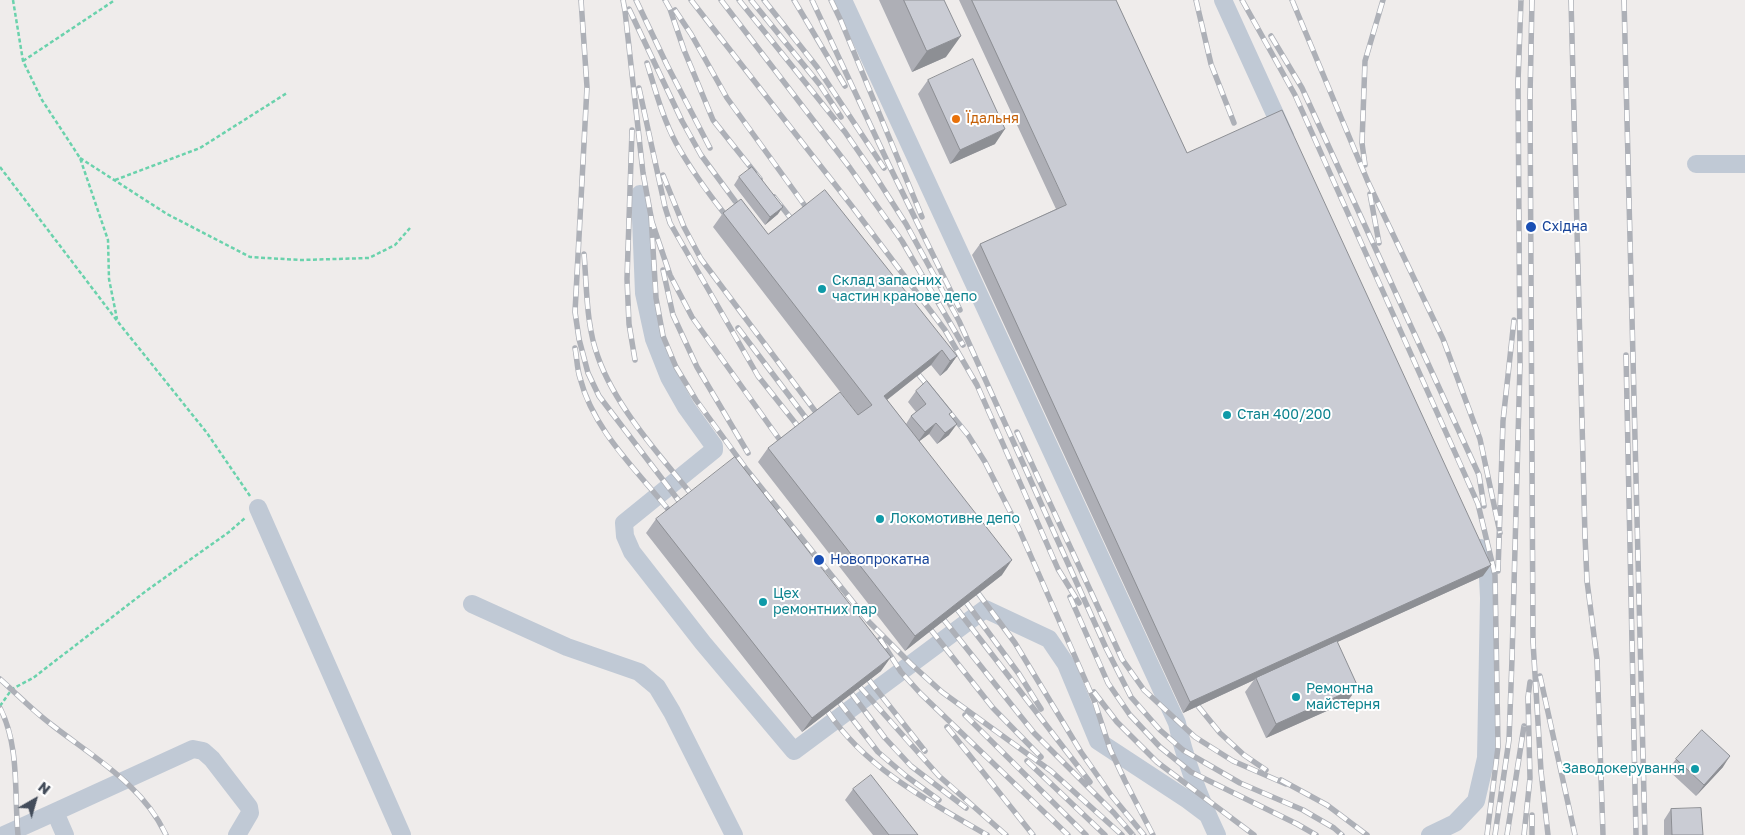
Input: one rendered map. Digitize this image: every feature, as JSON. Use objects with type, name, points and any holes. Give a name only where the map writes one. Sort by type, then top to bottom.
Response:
[{"type":"lane","points":[[843,0],[1177,722],[1183,750],[1217,835]]},
{"type":"lane","points":[[1223,0],[1292,151]]},
{"type":"lane","points":[[1696,164],[1745,164]]},
{"type":"lane","points":[[640,194],[644,293],[654,339],[669,377],[686,406],[714,446],[714,450],[624,523],[625,536],[632,552],[703,643],[794,751],[985,609],[1049,638],[1066,664],[1098,741],[1208,815]]},
{"type":"lane","points":[[258,508],[402,835]]},
{"type":"lane","points":[[1430,835],[1455,824],[1476,800],[1486,758],[1488,577],[1475,536]]},
{"type":"lane","points":[[472,604],[567,647],[639,672],[657,687],[672,712],[734,835]]},
{"type":"lane","points":[[4,835],[193,749],[203,751],[212,759],[250,807],[250,813],[237,835]]},
{"type":"lane","points":[[55,812],[65,835]]},
{"type":"path","points":[[13,0],[23,61],[42,100],[80,158],[108,240],[109,280],[118,322]]},
{"type":"path","points":[[23,61],[115,0]]},
{"type":"path","points":[[115,180],[200,148],[287,93]]},
{"type":"path","points":[[80,158],[167,214],[250,257],[301,260],[369,258],[394,245],[410,228]]},
{"type":"path","points":[[0,167],[118,322],[207,433],[258,508],[229,532],[146,591],[33,678],[12,689],[0,706]]},
{"type":"building","points":[[904,0],[944,0],[961,36],[927,51]]},
{"type":"building","name":"Стан 400/200","points":[[972,0],[1116,0],[1187,153],[1282,110],[1491,565],[1190,702],[980,244],[1066,205]]},
{"type":"building","name":"Їдальня","points":[[973,59],[1005,129],[960,150],[928,80]]},
{"type":"building","points":[[752,167],[783,207],[770,217],[739,177]]},
{"type":"building","points":[[825,190],[957,356],[950,361],[942,350],[884,396],[1012,560],[915,636],[768,448],[840,392],[858,415],[872,405],[723,213],[741,199],[768,234]]},
{"type":"building","points":[[927,381],[952,412],[949,414],[957,424],[945,433],[936,423],[925,432],[911,416],[926,404],[916,391]]},
{"type":"building","name":"Цех ремонтних пар","points":[[735,457],[891,657],[812,718],[656,519]]},
{"type":"building","name":"Ремонтна майстерня","points":[[1337,641],[1358,687],[1276,724],[1256,678]]},
{"type":"building","name":"Заводокерування","points":[[1702,730],[1730,756],[1704,785],[1676,759]]},
{"type":"building","points":[[871,775],[918,835],[889,835],[853,789]]},
{"type":"building","points":[[1701,808],[1703,835],[1672,835],[1671,809]]},
{"type":"railway","points":[[581,0],[587,87],[575,312],[579,339],[588,373],[599,396],[682,505]]},
{"type":"railway","points":[[623,0],[643,173],[652,222],[670,275],[692,317],[782,443]]},
{"type":"railway","points":[[636,0],[710,148]]},
{"type":"railway","points":[[665,0],[713,120],[760,179]]},
{"type":"railway","points":[[691,0],[851,205],[945,330],[977,385],[1058,569],[1079,603]]},
{"type":"railway","points":[[721,0],[850,168],[902,241],[963,345]]},
{"type":"railway","points":[[739,0],[845,132],[906,224],[959,321],[1106,648],[1131,697],[1160,730],[1183,750],[1240,783],[1303,810],[1334,828],[1342,835]]},
{"type":"railway","points":[[751,0],[820,85],[841,117]]},
{"type":"railway","points":[[764,0],[817,67],[884,168]]},
{"type":"railway","points":[[794,0],[845,86]]},
{"type":"railway","points":[[812,0],[889,165],[960,310]]},
{"type":"railway","points":[[831,0],[922,217]]},
{"type":"railway","points":[[1196,0],[1211,64],[1234,123]]},
{"type":"railway","points":[[1242,0],[1295,95],[1478,504],[1495,575],[1498,747],[1487,835]]},
{"type":"railway","points":[[1292,0],[1368,182],[1443,339],[1480,439],[1500,533]]},
{"type":"railway","points":[[1365,165],[1362,143],[1365,61],[1383,0]]},
{"type":"railway","points":[[1495,835],[1509,740],[1512,659],[1520,364],[1518,82],[1521,0]]},
{"type":"railway","points":[[1532,0],[1530,97],[1533,642],[1541,771],[1548,835]]},
{"type":"railway","points":[[1571,0],[1585,536],[1587,581],[1597,659],[1603,835]]},
{"type":"railway","points":[[1624,0],[1645,835]]},
{"type":"railway","points":[[629,9],[682,121],[701,155],[735,201]]},
{"type":"railway","points":[[675,10],[691,34],[727,98],[808,210]]},
{"type":"railway","points":[[1271,36],[1302,88],[1479,475],[1484,506]]},
{"type":"railway","points":[[647,63],[671,134],[700,181],[727,217]]},
{"type":"railway","points":[[639,88],[670,223],[758,376],[800,429]]},
{"type":"railway","points":[[632,130],[627,279],[629,324],[635,360]]},
{"type":"railway","points":[[663,175],[684,227],[701,259],[818,415]]},
{"type":"railway","points":[[1370,194],[1379,243]]},
{"type":"railway","points":[[774,197],[793,221]]},
{"type":"railway","points":[[651,216],[656,298],[663,336],[676,367],[696,400],[747,470],[869,622],[911,664],[942,692],[1051,771],[1122,835]]},
{"type":"railway","points":[[584,254],[591,332],[598,357],[606,375],[615,394],[627,412],[693,496]]},
{"type":"railway","points":[[663,270],[673,315],[697,367],[748,453]]},
{"type":"railway","points":[[1498,571],[1503,421],[1514,320]]},
{"type":"railway","points":[[738,328],[809,422]]},
{"type":"railway","points":[[575,348],[580,378],[595,416],[618,450],[671,513]]},
{"type":"railway","points":[[1626,355],[1636,835]]},
{"type":"railway","points":[[919,375],[968,435],[985,462],[1019,529],[1094,700],[1110,749],[1153,835]]},
{"type":"railway","points":[[1017,432],[1122,659],[1144,690],[1195,737],[1233,761],[1286,784]]},
{"type":"railway","points":[[978,593],[1015,643],[1081,752],[1111,795],[1144,835]]},
{"type":"railway","points":[[1070,597],[1108,683],[1130,715],[1160,747],[1191,772],[1316,835]]},
{"type":"railway","points":[[966,602],[1019,674],[1041,709]]},
{"type":"railway","points":[[957,609],[1090,782]]},
{"type":"railway","points":[[944,620],[1034,733],[1114,813],[1133,835]]},
{"type":"railway","points":[[931,630],[993,708],[1041,757]]},
{"type":"railway","points":[[880,639],[901,672],[921,694],[1068,835]]},
{"type":"railway","points":[[1540,676],[1575,835]]},
{"type":"railway","points":[[0,679],[45,720],[116,773],[131,787],[156,817],[166,835]]},
{"type":"railway","points":[[869,680],[925,751]]},
{"type":"railway","points":[[1524,835],[1530,778],[1528,697],[1530,682]]},
{"type":"railway","points":[[860,687],[939,776],[1006,835]]},
{"type":"railway","points":[[1094,692],[1117,722],[1157,762],[1254,835]]},
{"type":"railway","points":[[852,694],[885,738],[911,766],[966,808]]},
{"type":"railway","points":[[840,703],[878,752],[906,776],[939,800]]},
{"type":"railway","points":[[1198,706],[1220,733],[1244,755],[1266,770]]},
{"type":"railway","points":[[0,708],[11,738],[15,770],[18,835]]},
{"type":"railway","points":[[828,712],[861,750],[880,767],[921,796],[987,835]]},
{"type":"railway","points":[[965,715],[1086,835]]},
{"type":"railway","points":[[1507,835],[1524,726]]},
{"type":"railway","points":[[947,727],[1033,835]]},
{"type":"railway","points":[[1027,761],[1105,835]]},
{"type":"railway","points":[[1281,780],[1327,805],[1367,835]]},
{"type":"railway","points":[[1532,815],[1532,835]]},
{"type":"place","name":"Їдальня","points":[[956,119]]},
{"type":"place","name":"Східна","points":[[1531,227]]},
{"type":"place","name":"Склад запасних частин кранове депо","points":[[822,289]]},
{"type":"place","name":"Стан 400/200","points":[[1227,415]]},
{"type":"place","name":"Локомотивне депо","points":[[880,519]]},
{"type":"place","name":"Новопрокатна","points":[[819,560]]},
{"type":"place","name":"Цех ремонтних пар","points":[[763,602]]},
{"type":"place","name":"Ремонтна майстерня","points":[[1296,697]]},
{"type":"place","name":"Заводокерування","points":[[1695,769]]}]
